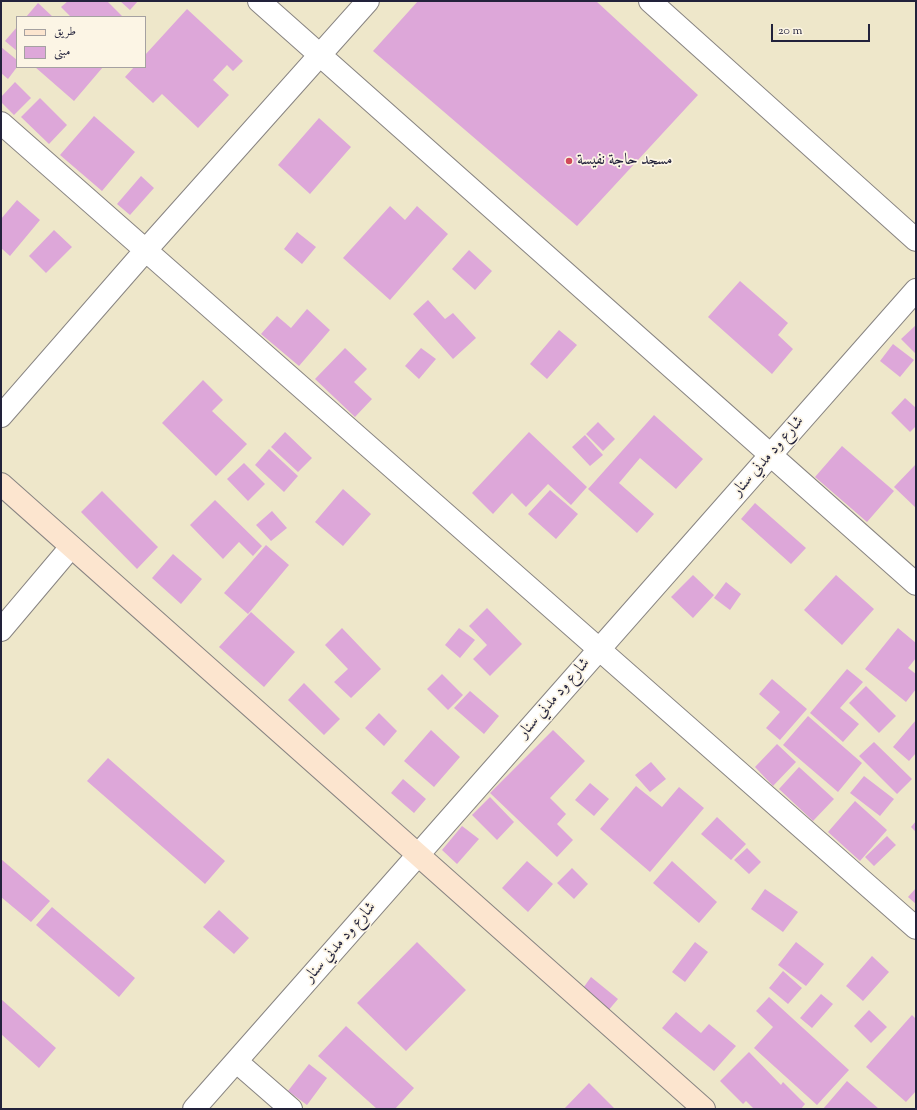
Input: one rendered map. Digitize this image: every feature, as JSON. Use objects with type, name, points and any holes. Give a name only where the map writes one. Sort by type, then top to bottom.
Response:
[{"type":"street","points":[[259,1],[321,54],[770,456],[916,584]]},
{"type":"street","points":[[1,416],[145,251],[368,1]]},
{"type":"street","points":[[650,1],[916,240]]},
{"type":"street","points":[[1,123],[598,650],[916,928]]},
{"type":"street","name":"شارع ود مدني سنار","points":[[194,1109],[916,290]]},
{"type":"street","points":[[1,484],[704,1109]]},
{"type":"street","points":[[1,630],[71,547]]},
{"type":"street","points":[[236,1062],[290,1109]]},
{"type":"building","points":[[68,1],[107,1],[122,16],[70,16],[61,7]]},
{"type":"building","points":[[120,1],[138,1],[130,10]]},
{"type":"building","name":"مسجد حاجة نفيسة","points":[[418,1],[596,1],[698,95],[577,226],[373,51]]},
{"type":"building","points":[[38,3],[52,16],[27,16]]},
{"type":"building","points":[[187,9],[243,61],[233,71],[227,65],[213,80],[229,95],[198,128],[162,94],[153,103],[125,77],[133,68],[146,68],[146,54]]},
{"type":"building","points":[[16,28],[16,50],[5,41]]},
{"type":"building","points":[[1,47],[16,59],[16,68],[8,79],[1,73]]},
{"type":"building","points":[[36,68],[102,68],[74,101]]},
{"type":"building","points":[[15,82],[31,98],[14,115],[1,102],[1,97]]},
{"type":"building","points":[[40,98],[67,125],[49,144],[21,117]]},
{"type":"building","points":[[94,116],[135,152],[102,191],[60,155]]},
{"type":"building","points":[[319,118],[351,147],[310,194],[278,165]]},
{"type":"building","points":[[141,176],[154,188],[130,215],[117,204]]},
{"type":"building","points":[[17,200],[40,220],[10,256],[1,248],[1,219]]},
{"type":"building","points":[[390,206],[405,220],[417,206],[448,234],[390,300],[343,258]]},
{"type":"building","points":[[54,230],[72,247],[46,273],[29,256]]},
{"type":"building","points":[[297,232],[316,247],[302,264],[284,249]]},
{"type":"building","points":[[469,250],[492,271],[475,290],[452,269]]},
{"type":"building","points":[[740,281],[788,323],[778,335],[793,349],[772,374],[708,317]]},
{"type":"building","points":[[428,300],[445,319],[453,313],[476,338],[453,359],[413,314]]},
{"type":"building","points":[[307,309],[330,330],[299,366],[261,334],[277,316],[291,328]]},
{"type":"building","points":[[916,325],[916,354],[901,339]]},
{"type":"building","points":[[559,330],[577,345],[547,379],[530,364]]},
{"type":"building","points":[[893,344],[914,360],[900,377],[880,361]]},
{"type":"building","points":[[345,348],[367,369],[354,382],[372,399],[355,417],[315,379]]},
{"type":"building","points":[[421,348],[436,359],[419,379],[405,366]]},
{"type":"building","points":[[203,380],[223,400],[212,411],[247,444],[216,476],[162,423]]},
{"type":"building","points":[[905,398],[916,408],[916,426],[910,432],[891,413]]},
{"type":"building","points":[[654,415],[703,459],[676,489],[640,458],[619,483],[654,514],[637,533],[588,489]]},
{"type":"building","points":[[598,422],[615,439],[603,451],[586,434]]},
{"type":"building","points":[[285,432],[312,458],[298,472],[271,447]]},
{"type":"building","points":[[529,432],[587,487],[571,505],[548,484],[526,507],[512,493],[493,514],[472,493]]},
{"type":"building","points":[[585,435],[603,455],[590,466],[572,447]]},
{"type":"building","points":[[842,446],[894,491],[867,522],[815,477]]},
{"type":"building","points":[[269,449],[298,476],[284,492],[255,465]]},
{"type":"building","points":[[244,463],[265,484],[248,501],[227,479]]},
{"type":"building","points":[[916,464],[916,508],[894,487]]},
{"type":"building","points":[[343,489],[371,514],[343,546],[315,522]]},
{"type":"building","points":[[550,490],[578,514],[556,539],[528,514]]},
{"type":"building","points":[[102,491],[158,547],[137,569],[81,512]]},
{"type":"building","points":[[215,500],[262,546],[253,556],[239,542],[223,559],[190,525]]},
{"type":"building","points":[[755,503],[806,548],[791,564],[741,519]]},
{"type":"building","points":[[272,511],[287,528],[271,541],[256,525]]},
{"type":"building","points":[[266,545],[289,565],[248,614],[224,593]]},
{"type":"building","points":[[173,554],[202,579],[181,604],[152,578]]},
{"type":"building","points":[[693,575],[714,595],[693,618],[671,597]]},
{"type":"building","points":[[836,575],[874,609],[842,645],[804,610]]},
{"type":"building","points":[[726,582],[741,594],[730,610],[714,598]]},
{"type":"building","points":[[487,608],[522,644],[490,676],[473,659],[487,645],[469,626]]},
{"type":"building","points":[[251,612],[295,652],[264,687],[219,647]]},
{"type":"building","points":[[342,628],[381,669],[351,698],[334,682],[348,669],[325,645]]},
{"type":"building","points":[[459,628],[475,640],[460,658],[445,645]]},
{"type":"building","points":[[898,628],[916,643],[916,658],[908,668],[916,674],[916,689],[906,702],[865,669]]},
{"type":"building","points":[[847,669],[863,682],[840,708],[859,724],[843,742],[810,713]]},
{"type":"building","points":[[442,674],[463,695],[448,710],[427,689]]},
{"type":"building","points":[[772,679],[807,709],[780,740],[766,728],[780,712],[759,694]]},
{"type":"building","points":[[304,683],[340,719],[324,735],[288,700]]},
{"type":"building","points":[[866,686],[896,716],[879,733],[849,703]]},
{"type":"building","points":[[470,691],[499,716],[484,734],[454,708]]},
{"type":"building","points":[[379,713],[397,731],[384,746],[365,728]]},
{"type":"building","points":[[808,716],[862,763],[838,792],[783,745]]},
{"type":"building","points":[[916,720],[916,753],[909,761],[893,747]]},
{"type":"building","points":[[431,730],[460,757],[434,787],[404,761]]},
{"type":"building","points":[[553,730],[585,761],[550,798],[566,814],[557,824],[573,840],[557,857],[490,793]]},
{"type":"building","points":[[874,742],[912,779],[897,794],[859,756]]},
{"type":"building","points":[[777,744],[796,762],[773,786],[755,767]]},
{"type":"building","points":[[108,758],[225,861],[205,884],[87,781]]},
{"type":"building","points":[[651,762],[666,779],[650,792],[635,775]]},
{"type":"building","points":[[799,767],[834,799],[813,821],[779,789]]},
{"type":"building","points":[[864,776],[894,799],[880,816],[850,793]]},
{"type":"building","points":[[403,779],[426,799],[414,813],[391,793]]},
{"type":"building","points":[[590,783],[609,799],[594,816],[575,800]]},
{"type":"building","points":[[636,786],[662,807],[679,787],[704,808],[650,872],[600,829]]},
{"type":"building","points":[[490,797],[514,822],[497,840],[472,815]]},
{"type":"building","points":[[855,801],[887,830],[860,861],[828,832]]},
{"type":"building","points":[[717,817],[746,844],[731,860],[701,834]]},
{"type":"building","points":[[916,821],[916,832],[911,827]]},
{"type":"building","points":[[462,826],[479,839],[457,864],[442,850]]},
{"type":"building","points":[[887,836],[896,845],[874,866],[865,857]]},
{"type":"building","points":[[747,848],[761,862],[749,874],[734,860]]},
{"type":"building","points":[[1,859],[50,901],[31,922],[1,897]]},
{"type":"building","points":[[527,861],[553,884],[528,912],[502,888]]},
{"type":"building","points":[[672,861],[717,902],[699,923],[653,883]]},
{"type":"building","points":[[572,868],[588,884],[574,899],[557,883]]},
{"type":"building","points":[[916,888],[916,904],[908,897]]},
{"type":"building","points":[[765,889],[798,912],[783,932],[751,909]]},
{"type":"building","points":[[52,907],[135,978],[119,997],[36,925]]},
{"type":"building","points":[[219,910],[249,938],[234,954],[203,927]]},
{"type":"building","points":[[417,942],[466,990],[406,1051],[357,1003]]},
{"type":"building","points":[[695,942],[708,952],[685,982],[672,972]]},
{"type":"building","points":[[796,942],[824,964],[806,986],[778,965]]},
{"type":"building","points":[[872,956],[889,972],[863,1001],[846,986]]},
{"type":"building","points":[[783,971],[802,988],[788,1004],[769,988]]},
{"type":"building","points":[[591,977],[618,999],[607,1012],[581,991]]},
{"type":"building","points":[[821,994],[833,1004],[812,1028],[800,1018]]},
{"type":"building","points":[[769,997],[849,1070],[817,1105],[754,1048],[773,1027],[756,1011]]},
{"type":"building","points":[[1,999],[56,1048],[39,1068],[1,1034]]},
{"type":"building","points":[[869,1010],[887,1027],[871,1043],[854,1026]]},
{"type":"building","points":[[676,1012],[701,1033],[709,1024],[736,1046],[714,1071],[662,1028]]},
{"type":"building","points":[[912,1015],[916,1019],[916,1091],[906,1102],[866,1067]]},
{"type":"building","points":[[346,1026],[414,1088],[395,1109],[377,1109],[318,1056]]},
{"type":"building","points":[[749,1052],[781,1085],[783,1082],[805,1104],[801,1109],[754,1109],[746,1101],[743,1104],[720,1081]]},
{"type":"building","points":[[309,1064],[327,1078],[307,1105],[288,1091]]},
{"type":"building","points":[[847,1081],[879,1109],[823,1109]]},
{"type":"building","points":[[589,1083],[615,1109],[564,1109]]},
{"type":"place","name":"مسجد حاجة نفيسة","points":[[569,161]]}]
